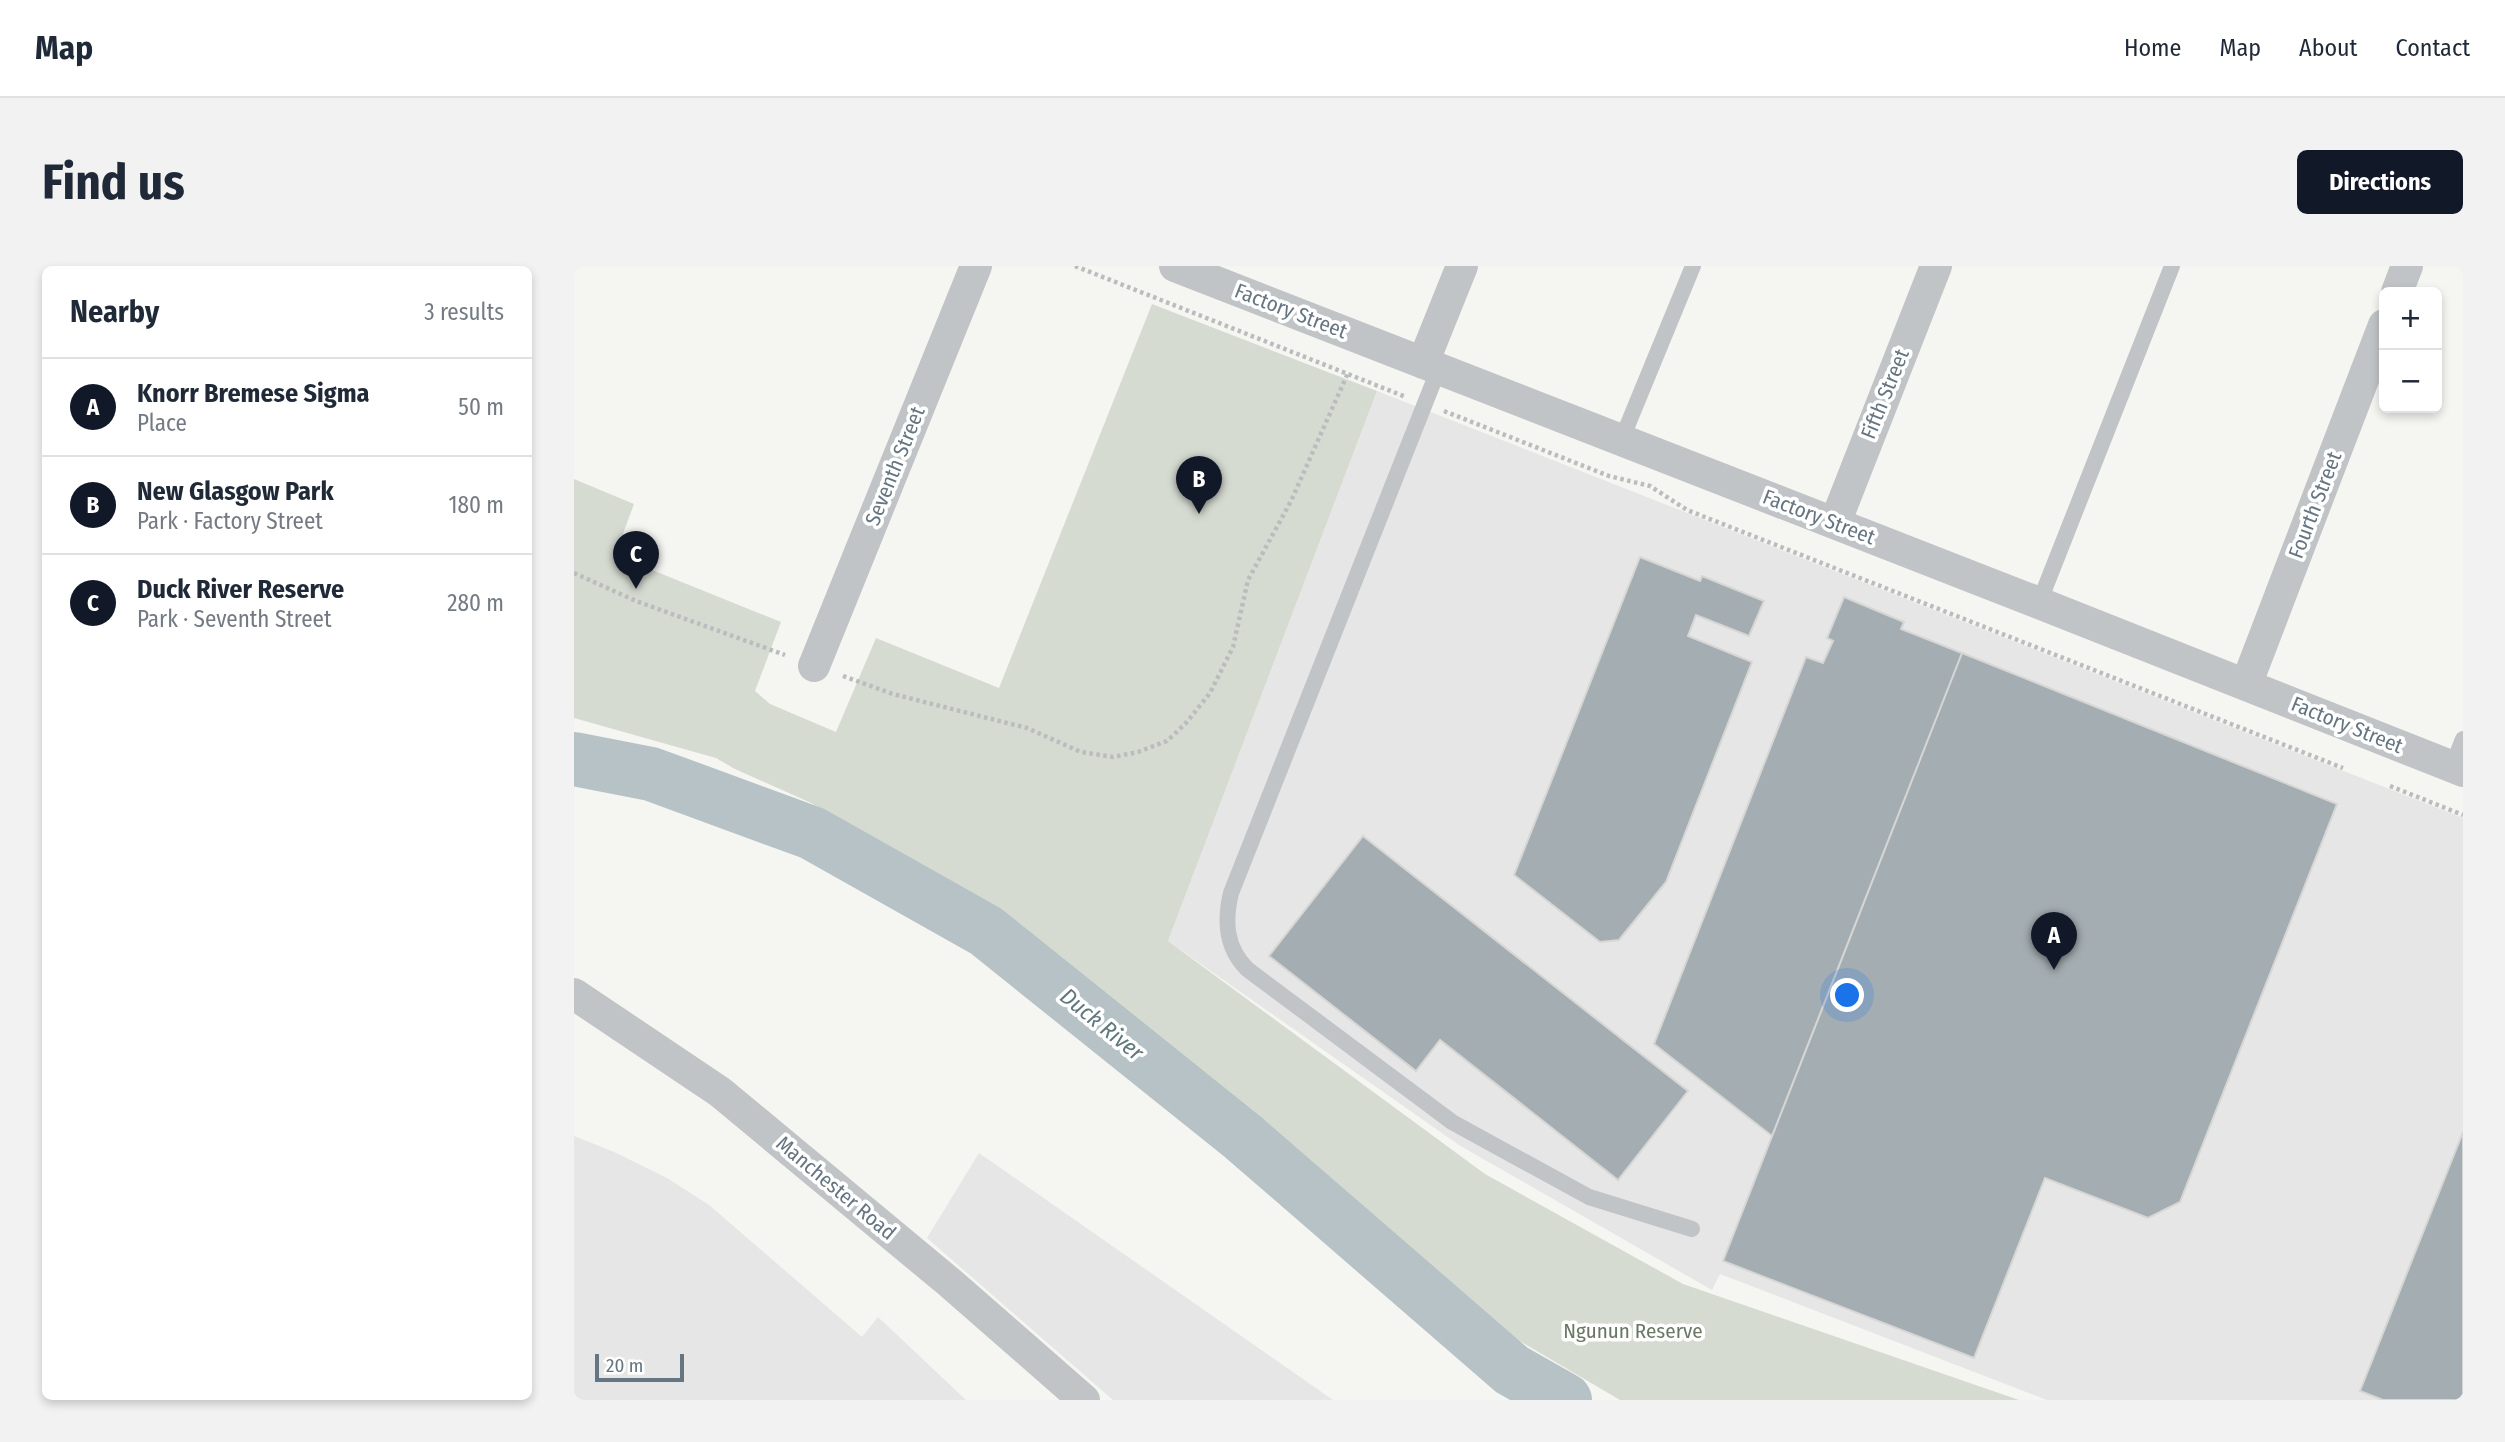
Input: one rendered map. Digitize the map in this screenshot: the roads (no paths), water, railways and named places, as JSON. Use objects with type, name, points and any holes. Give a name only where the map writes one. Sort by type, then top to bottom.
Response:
[{"type":"street","name":"Seventh Street","points":[[814,666],[976,266]]},
{"type":"street","name":"Factory Street","points":[[1175,266],[2246,685],[2459,759]]},
{"type":"street","points":[[1431,365],[1462,266]]},
{"type":"street","name":"Fifth Street","points":[[1835,523],[1936,266]]},
{"type":"street","points":[[2399,287],[2407,266]]},
{"type":"street","name":"Fourth Street","points":[[2246,685],[2379,338]]},
{"type":"street","name":"Manchester Road","points":[[574,994],[720,1091],[949,1282],[1084,1400]]},
{"type":"lane","points":[[1621,441],[1693,266]]},
{"type":"lane","points":[[2039,603],[2172,266]]},
{"type":"lane","points":[[1431,365],[1424,404],[1231,893],[1226,928],[1230,943],[1236,958],[1247,969],[1452,1122],[1589,1197],[1692,1229]]},
{"type":"waterway","name":"Duck River","points":[[574,759],[651,774],[812,833],[986,931],[1243,1137],[1512,1370],[1565,1400]]},
{"type":"place","name":"New Glasgow Park","points":[[1199,514]]},
{"type":"place","name":"Duck River Reserve","points":[[636,589]]},
{"type":"place","name":"Knorr Bremese Sigma","points":[[2054,970]]},
{"type":"park label","name":"Ngunun Reserve","points":[[1633,1331]]}]
